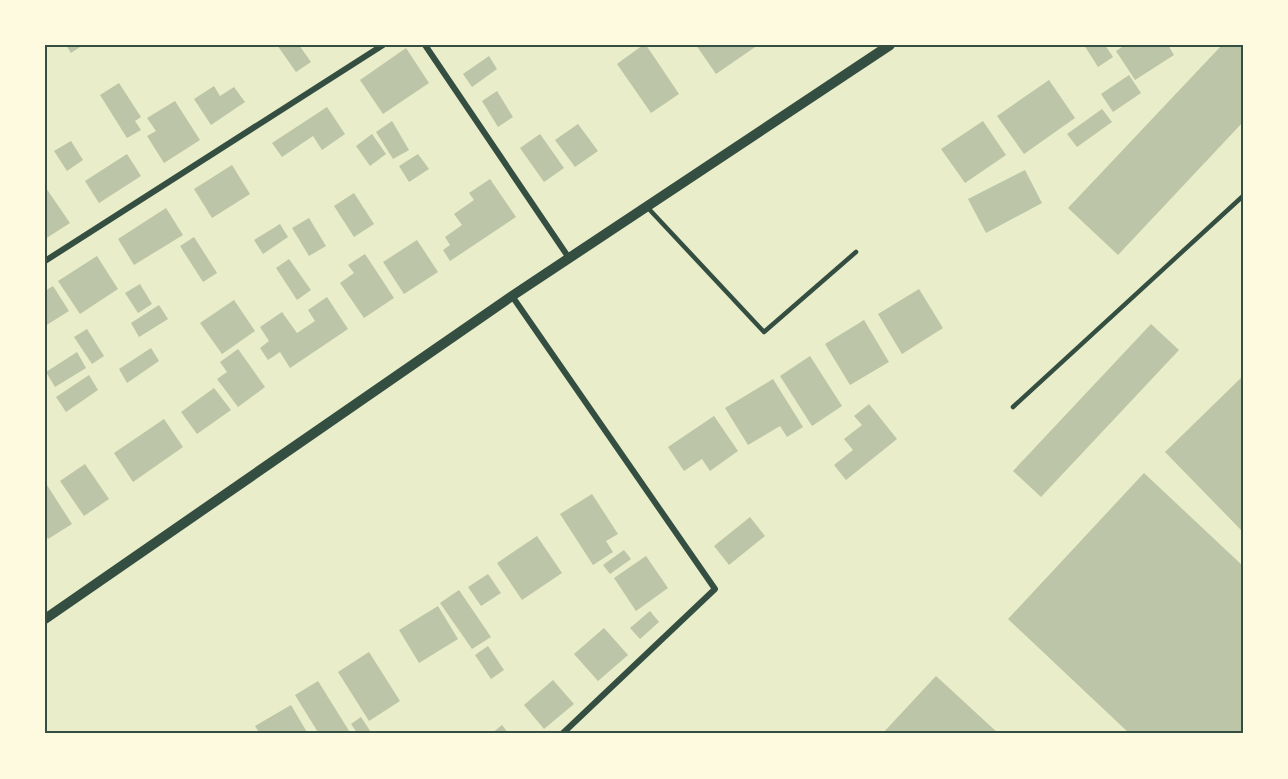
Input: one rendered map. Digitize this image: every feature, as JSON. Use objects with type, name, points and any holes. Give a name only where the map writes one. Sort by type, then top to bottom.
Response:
[{"type":"street","points":[[45,261],[382,45]]},
{"type":"street","points":[[425,45],[569,258]]},
{"type":"street","points":[[45,619],[512,296],[890,45]]},
{"type":"street","points":[[512,296],[715,589],[562,734]]},
{"type":"lane","points":[[1012,407],[1243,196]]},
{"type":"lane","points":[[647,207],[765,332],[856,252]]},
{"type":"building","points":[[66,45],[83,45],[71,53]]},
{"type":"building","points":[[277,45],[299,45],[311,62],[296,72]]},
{"type":"building","points":[[646,45],[679,94],[651,113],[617,64]]},
{"type":"building","points":[[696,45],[758,45],[716,74]]},
{"type":"building","points":[[1084,45],[1105,45],[1113,57],[1098,67]]},
{"type":"building","points":[[1125,45],[1168,45],[1174,55],[1135,80],[1116,51]]},
{"type":"building","points":[[1222,45],[1239,45],[1243,49],[1243,122],[1118,255],[1068,208]]},
{"type":"building","points":[[406,48],[429,83],[383,114],[360,80]]},
{"type":"building","points":[[489,56],[497,69],[472,87],[463,74]]},
{"type":"building","points":[[1129,75],[1141,93],[1113,112],[1101,94]]},
{"type":"building","points":[[1049,80],[1075,118],[1024,154],[997,116]]},
{"type":"building","points":[[119,83],[141,117],[135,121],[141,130],[127,138],[100,95]]},
{"type":"building","points":[[214,86],[220,96],[234,87],[245,102],[211,125],[194,99]]},
{"type":"building","points":[[497,91],[513,117],[498,127],[482,101]]},
{"type":"building","points":[[175,101],[200,140],[164,163],[147,136],[156,131],[147,118]]},
{"type":"building","points":[[327,107],[345,134],[322,150],[313,136],[282,157],[272,143]]},
{"type":"building","points":[[1102,109],[1112,122],[1077,147],[1067,134]]},
{"type":"building","points":[[392,121],[409,150],[393,159],[376,132]]},
{"type":"building","points":[[983,121],[1006,155],[965,183],[941,149]]},
{"type":"building","points":[[578,124],[598,151],[575,167],[555,140]]},
{"type":"building","points":[[372,134],[386,154],[370,166],[356,146]]},
{"type":"building","points":[[540,134],[564,168],[544,182],[520,148]]},
{"type":"building","points":[[71,141],[83,160],[67,171],[54,151]]},
{"type":"building","points":[[127,154],[141,176],[99,203],[85,181]]},
{"type":"building","points":[[418,154],[429,169],[409,182],[399,166]]},
{"type":"building","points":[[232,165],[250,194],[212,218],[194,189]]},
{"type":"building","points":[[1025,170],[1042,203],[986,233],[968,199]]},
{"type":"building","points":[[490,179],[516,217],[450,261],[443,250],[450,245],[445,237],[462,225],[454,214],[474,200],[469,193]]},
{"type":"building","points":[[45,189],[70,223],[45,239]]},
{"type":"building","points":[[354,193],[374,224],[354,237],[334,206]]},
{"type":"building","points":[[166,208],[183,235],[134,265],[118,239]]},
{"type":"building","points":[[309,218],[326,246],[309,256],[292,228]]},
{"type":"building","points":[[280,224],[288,237],[263,254],[254,240]]},
{"type":"building","points":[[194,237],[217,273],[203,282],[180,246]]},
{"type":"building","points":[[417,240],[438,272],[404,294],[383,262]]},
{"type":"building","points":[[365,254],[394,298],[364,318],[340,283],[354,273],[348,265]]},
{"type":"building","points":[[97,256],[118,289],[80,314],[58,281]]},
{"type":"building","points":[[289,259],[311,290],[297,300],[276,268]]},
{"type":"building","points":[[140,284],[152,304],[138,313],[125,293]]},
{"type":"building","points":[[53,286],[69,311],[45,326],[45,291]]},
{"type":"building","points":[[919,289],[943,328],[902,354],[878,314]]},
{"type":"building","points":[[327,297],[348,329],[290,368],[280,352],[268,360],[260,348],[269,341],[260,327],[282,312],[297,333],[315,321],[308,310]]},
{"type":"building","points":[[234,300],[255,331],[222,354],[200,323]]},
{"type":"building","points":[[159,305],[168,319],[139,337],[131,323]]},
{"type":"building","points":[[864,320],[889,362],[850,385],[825,344]]},
{"type":"building","points":[[1151,324],[1179,350],[1041,497],[1013,471]]},
{"type":"building","points":[[87,329],[104,356],[92,364],[74,337]]},
{"type":"building","points":[[151,348],[159,361],[127,383],[119,369]]},
{"type":"building","points":[[238,349],[265,387],[238,407],[217,379],[227,372],[220,362]]},
{"type":"building","points":[[77,352],[86,368],[55,387],[46,372]]},
{"type":"building","points":[[810,356],[842,406],[812,426],[780,376]]},
{"type":"building","points":[[89,375],[98,390],[66,412],[56,397]]},
{"type":"building","points":[[1243,376],[1243,532],[1165,452]]},
{"type":"building","points":[[773,379],[803,427],[787,437],[780,426],[748,445],[725,408]]},
{"type":"building","points":[[214,388],[231,410],[197,434],[181,412]]},
{"type":"building","points":[[869,404],[897,439],[846,480],[834,465],[853,450],[844,439],[862,425],[854,416]]},
{"type":"building","points":[[714,416],[738,451],[710,471],[702,459],[684,471],[668,447]]},
{"type":"building","points":[[164,419],[183,447],[133,482],[114,453]]},
{"type":"building","points":[[85,464],[109,499],[84,516],[60,481]]},
{"type":"building","points":[[1144,473],[1243,566],[1243,734],[1130,734],[1008,619]]},
{"type":"building","points":[[45,482],[72,524],[48,539],[45,534]]},
{"type":"building","points":[[592,494],[618,534],[606,541],[613,552],[593,565],[560,514]]},
{"type":"building","points":[[750,517],[765,536],[729,565],[714,546]]},
{"type":"building","points":[[537,536],[562,573],[522,600],[497,563]]},
{"type":"building","points":[[624,550],[631,559],[610,574],[603,565]]},
{"type":"building","points":[[646,556],[668,588],[636,611],[614,578]]},
{"type":"building","points":[[488,574],[501,593],[481,606],[468,587]]},
{"type":"building","points":[[459,590],[491,637],[472,649],[440,603]]},
{"type":"building","points":[[438,606],[458,639],[419,663],[399,630]]},
{"type":"building","points":[[650,611],[659,622],[640,639],[630,628]]},
{"type":"building","points":[[604,628],[628,655],[598,681],[574,654]]},
{"type":"building","points":[[488,646],[504,670],[491,679],[475,655]]},
{"type":"building","points":[[369,652],[400,701],[369,721],[338,672]]},
{"type":"building","points":[[936,676],[999,734],[882,734]]},
{"type":"building","points":[[553,680],[574,704],[544,729],[524,705]]},
{"type":"building","points":[[318,681],[351,734],[319,734],[295,695]]},
{"type":"building","points":[[291,705],[308,734],[260,734],[255,726]]},
{"type":"building","points":[[361,717],[372,734],[358,734],[351,724]]},
{"type":"building","points":[[502,725],[509,734],[491,734]]}]
